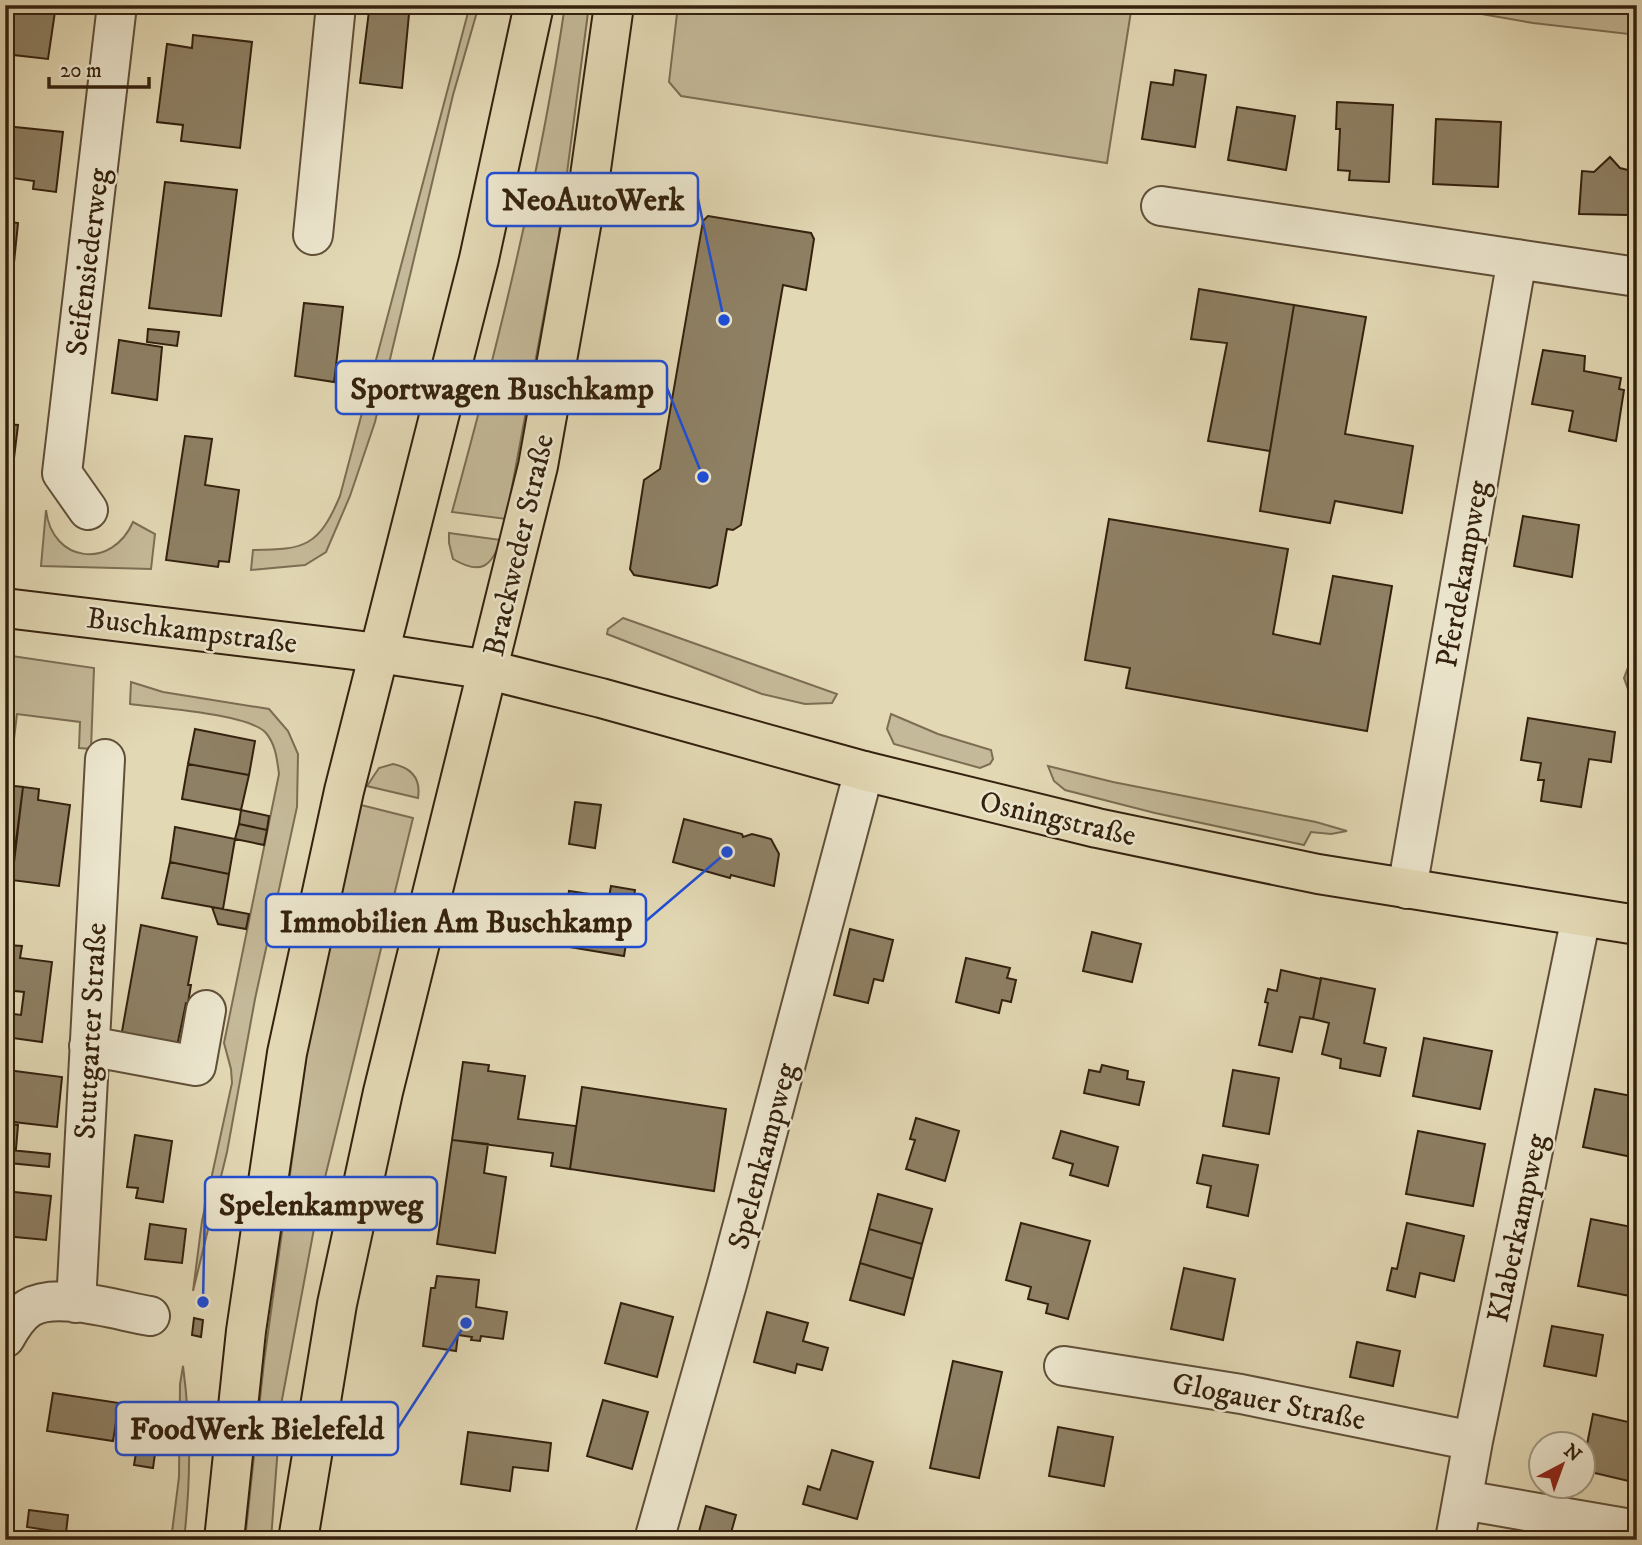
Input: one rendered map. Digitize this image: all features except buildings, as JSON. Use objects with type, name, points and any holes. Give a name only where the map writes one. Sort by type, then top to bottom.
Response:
[{"type":"main road","points":[[223,1540],[246,1331],[287,1053],[344,791],[479,259],[534,5]]},
{"type":"main road","name":"Brackweder Straße","points":[[298,1540],[337,1304],[380,1105],[523,531],[550,406],[590,176],[614,5]]},
{"type":"main road","name":"Buschkampstraße","points":[[5,608],[379,653],[489,670]]},
{"type":"main road","name":"Osningstraße","points":[[489,670],[864,771],[1109,831],[1407,890],[1637,925]]},
{"type":"street","name":"Seifensiederweg","points":[[88,510],[62,473],[117,5]]},
{"type":"street","points":[[313,234],[336,5]]},
{"type":"street","points":[[1161,206],[1637,277]]},
{"type":"street","name":"Pferdekampweg","points":[[1407,890],[1517,259]]},
{"type":"street","name":"Stuttgarter Straße","points":[[76,1303],[105,759]]},
{"type":"street","name":"Spelenkampweg","points":[[653,1540],[727,1284],[864,771]]},
{"type":"street","name":"Klaberkampweg","points":[[1455,1540],[1581,917]]},
{"type":"street","points":[[89,1046],[196,1066],[206,1010]]},
{"type":"street","points":[[5,1338],[20,1316],[31,1307],[55,1302],[150,1316]]},
{"type":"street","name":"Glogauer Straße","points":[[1064,1366],[1241,1394],[1473,1441]]},
{"type":"street","points":[[1463,1500],[1637,1530]]},
{"type":"shaded area","points":[[470,5],[479,5],[453,95],[375,422],[350,496],[326,552],[305,565],[251,570],[253,550],[286,549],[308,542],[317,535],[325,526],[340,496]]},
{"type":"shaded area","points":[[565,5],[589,5],[559,234],[506,519],[452,512],[516,260],[543,133]]},
{"type":"shaded area","points":[[678,5],[1132,5],[1107,163],[681,96],[669,82]]},
{"type":"shaded area","points":[[1430,5],[1637,5],[1637,35],[1533,23]]},
{"type":"shaded area","points":[[46,510],[51,528],[59,541],[71,550],[84,554],[111,548],[133,522],[155,534],[151,569],[41,566]]},
{"type":"shaded area","points":[[449,533],[501,540],[489,563],[470,567],[453,559]]},
{"type":"shaded area","points":[[623,618],[837,694],[832,703],[805,704],[762,694],[607,634],[608,629]]},
{"type":"shaded area","points":[[5,655],[94,668],[91,749],[79,748],[80,722],[17,714],[14,739],[5,738]]},
{"type":"shaded area","points":[[1637,661],[1637,695],[1628,689],[1624,678],[1629,665]]},
{"type":"shaded area","points":[[131,682],[163,692],[269,709],[288,731],[298,754],[297,807],[255,999],[227,1152],[193,1291],[202,1221],[232,1083],[224,1043],[279,774],[272,742],[257,726],[223,717],[130,704]]},
{"type":"shaded area","points":[[891,714],[938,734],[991,750],[993,759],[990,764],[980,768],[894,744],[887,729]]},
{"type":"shaded area","points":[[393,764],[414,775],[418,785],[418,798],[367,786],[379,768]]},
{"type":"shaded area","points":[[1048,766],[1113,782],[1316,822],[1347,831],[1331,834],[1311,832],[1304,845],[1155,813],[1065,790],[1054,781]]},
{"type":"shaded area","points":[[361,805],[413,818],[319,1202],[281,1405],[271,1540],[245,1540],[264,1362],[309,1037]]},
{"type":"shaded area","points":[[183,1366],[189,1432],[188,1495],[184,1540],[171,1540],[179,1477],[180,1384]]},
{"type":"place","name":"NeoAutoWerk","points":[[724,320]]},
{"type":"place","name":"Sportwagen Buschkamp","points":[[703,477]]},
{"type":"place","name":"Immobilien Am Buschkamp","points":[[727,852]]},
{"type":"place","name":"Spelenkampweg","points":[[203,1302]]},
{"type":"place","name":"FoodWerk Bielefeld","points":[[466,1323]]}]
